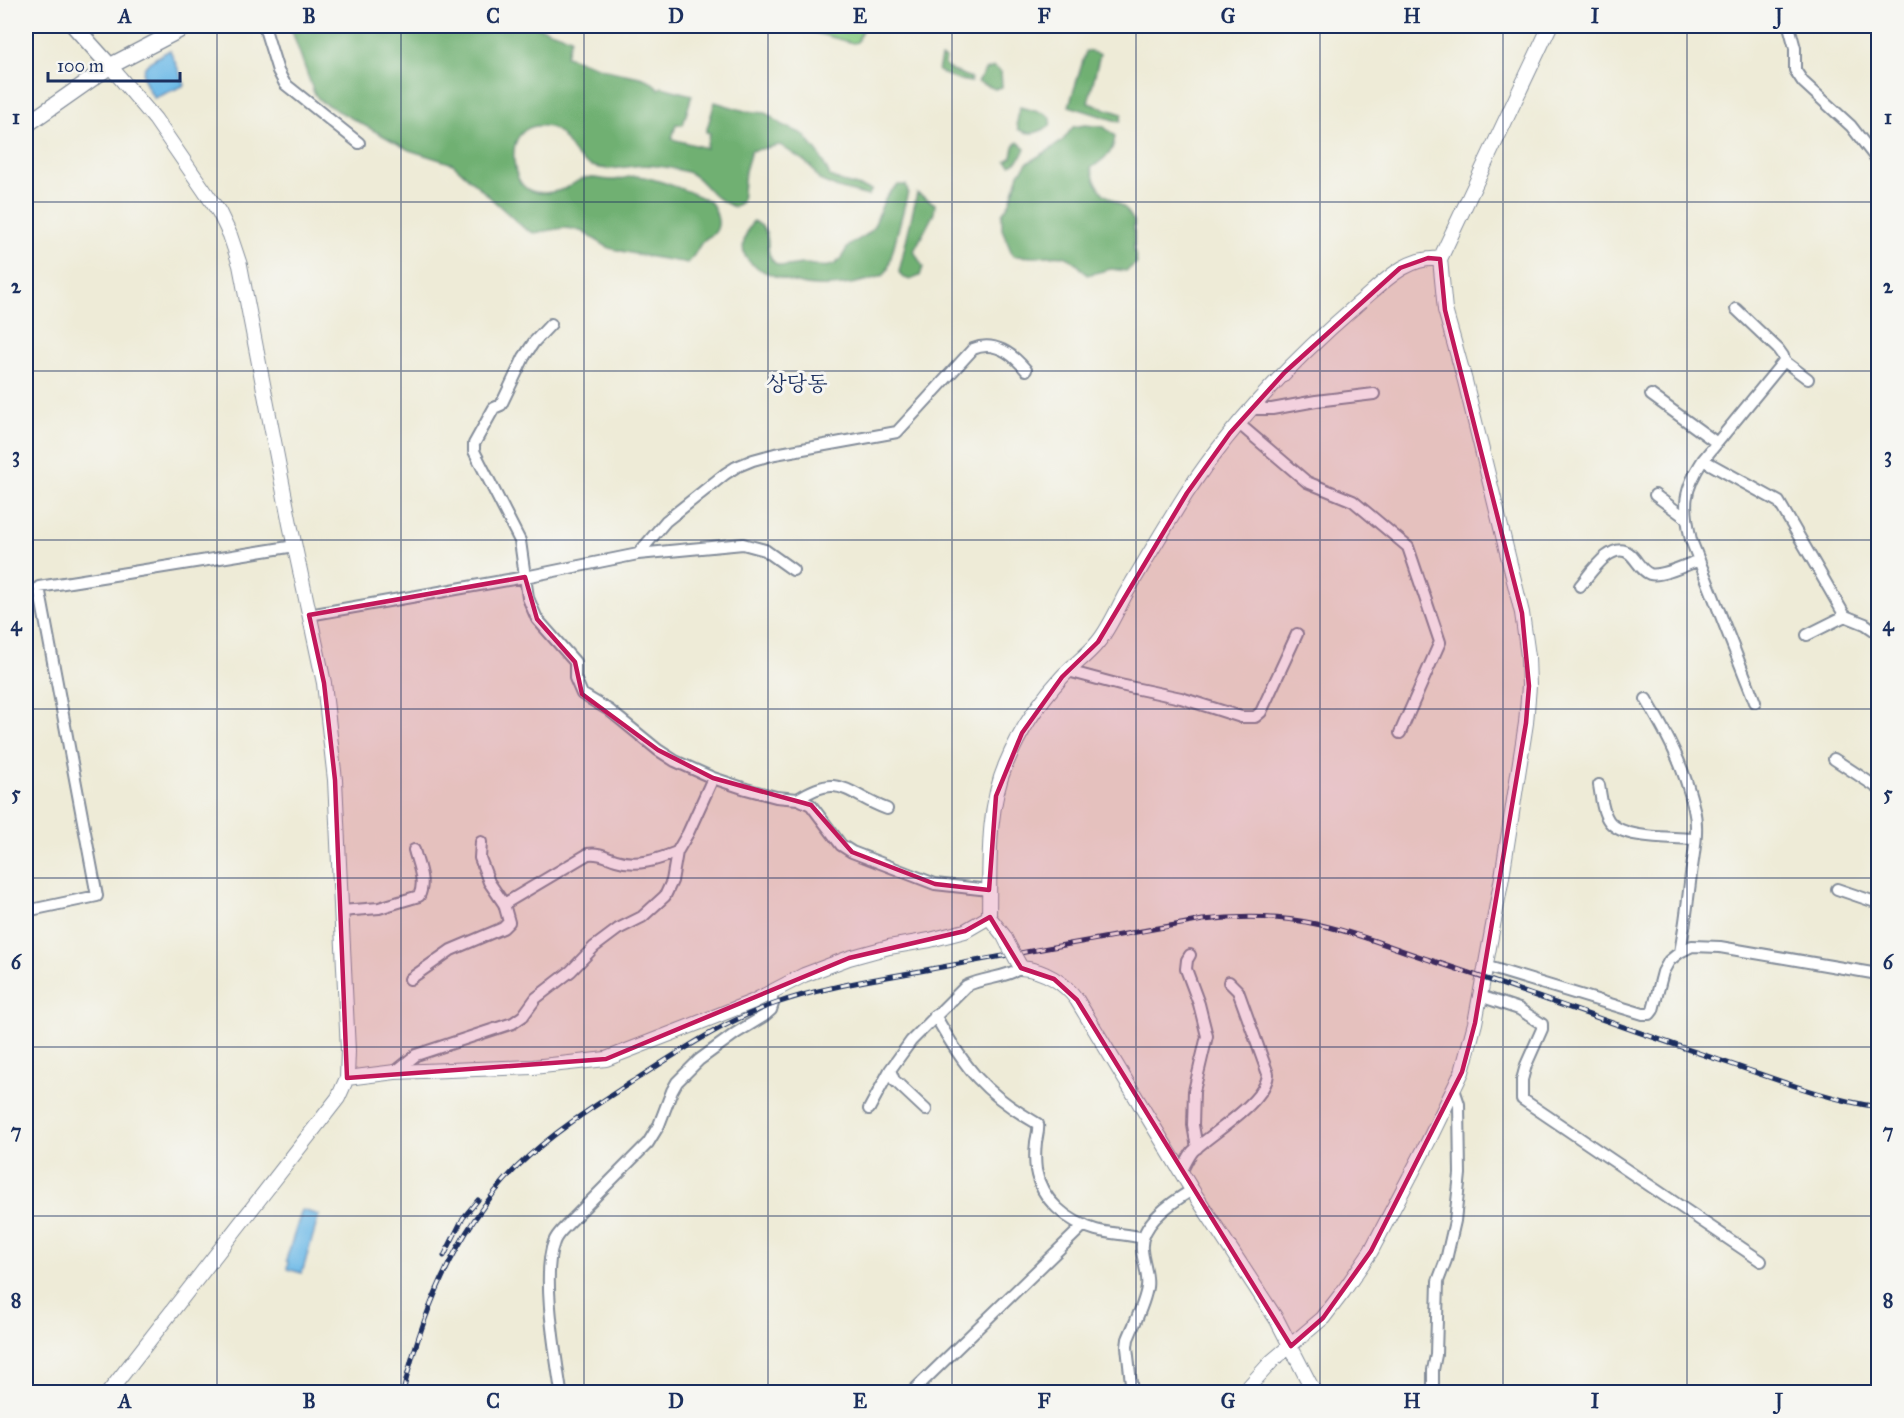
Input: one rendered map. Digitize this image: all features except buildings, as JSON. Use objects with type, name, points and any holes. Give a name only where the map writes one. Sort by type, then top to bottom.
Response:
[{"type":"main road","points":[[74,26],[110,66]]},
{"type":"main road","points":[[26,125],[110,66],[187,26]]},
{"type":"street","points":[[264,26],[278,71],[285,84],[359,143]]},
{"type":"street","points":[[1244,1392],[1272,1361],[1323,1318],[1371,1251],[1462,1072],[1475,1023],[1502,877],[1526,723],[1529,686],[1528,656],[1522,613],[1445,310],[1440,259],[1551,26]]},
{"type":"street","points":[[1789,26],[1795,48],[1796,70],[1803,82],[1851,126],[1878,161]]},
{"type":"street","points":[[109,1392],[338,1098],[347,1078],[348,1051],[335,780],[324,683],[240,265],[219,212],[155,119],[110,66]]},
{"type":"street","points":[[1314,1392],[1277,1320],[1192,1190],[1069,989],[1039,972],[1020,966],[1004,936],[989,917],[992,827],[996,796],[1005,765],[1022,733],[1043,701],[1068,671],[1098,642],[1187,493],[1230,433],[1285,372],[1400,268],[1428,258],[1440,259]]},
{"type":"street","points":[[1736,309],[1779,350],[1784,361],[1808,380]]},
{"type":"street","points":[[551,324],[524,357],[501,405],[494,408],[474,444],[474,451],[520,541],[528,598],[537,619],[575,662],[575,678],[582,694],[609,710],[675,761],[713,778],[776,797],[798,799],[811,805],[841,845],[852,852],[935,884],[989,890]]},
{"type":"street","points":[[638,555],[666,521],[736,467],[775,454],[897,432],[973,349],[985,346],[998,348],[1018,360],[1026,370]]},
{"type":"street","points":[[1755,702],[1691,540],[1686,518],[1686,495],[1692,477],[1702,460],[1784,361]]},
{"type":"street","points":[[1251,409],[1272,409],[1374,394]]},
{"type":"street","points":[[1651,396],[1717,443]]},
{"type":"street","points":[[1238,423],[1308,482],[1353,501],[1408,547],[1440,642],[1400,733]]},
{"type":"street","points":[[1702,460],[1779,502],[1845,616],[1865,624],[1878,633]]},
{"type":"street","points":[[1655,495],[1686,518]]},
{"type":"street","points":[[309,615],[638,555],[731,544],[743,544],[765,550],[793,570]]},
{"type":"street","points":[[26,911],[97,896],[39,587],[295,546]]},
{"type":"street","points":[[1580,586],[1598,563],[1611,552],[1630,553],[1645,571],[1658,575],[1699,560]]},
{"type":"street","points":[[1807,635],[1845,616]]},
{"type":"street","points":[[1068,671],[1181,698],[1241,717],[1255,717],[1261,712],[1297,634]]},
{"type":"street","points":[[1646,699],[1680,761],[1695,811],[1695,839],[1680,952]]},
{"type":"street","points":[[1834,759],[1878,788]]},
{"type":"street","points":[[395,1072],[416,1055],[513,1023],[523,1016],[536,998],[571,971],[594,947],[618,929],[642,917],[658,904],[665,896],[672,881],[677,852],[713,778]]},
{"type":"street","points":[[1599,784],[1605,814],[1609,822],[1618,830],[1634,835],[1695,839]]},
{"type":"street","points":[[798,799],[810,791],[833,785],[887,809]]},
{"type":"street","points":[[410,979],[451,950],[503,928],[509,922],[504,904],[489,882],[480,858],[481,842]]},
{"type":"street","points":[[341,911],[379,908],[419,896],[423,888],[414,850]]},
{"type":"street","points":[[504,904],[588,854],[595,853],[632,863],[656,860],[677,852]]},
{"type":"street","points":[[1837,889],[1878,903]]},
{"type":"street","points":[[347,1078],[395,1072],[533,1067],[606,1059],[752,1002],[804,975],[849,958],[965,931],[989,917]]},
{"type":"street","points":[[1485,966],[1643,1014],[1650,1014],[1655,1005],[1663,972],[1669,961],[1692,945],[1720,947],[1878,974]]},
{"type":"street","points":[[1190,955],[1186,969],[1199,1004],[1207,1036],[1194,1091],[1193,1125],[1197,1148]]},
{"type":"street","points":[[869,1108],[890,1070],[911,1041],[935,1015],[966,986],[977,980],[1011,974],[1020,966]]},
{"type":"street","points":[[1181,1172],[1191,1154],[1241,1113],[1268,1082],[1268,1074],[1238,991],[1229,982]]},
{"type":"street","points":[[561,1392],[554,1345],[549,1266],[554,1240],[648,1143],[659,1125],[677,1082],[699,1060],[771,1010],[773,1004],[771,992]]},
{"type":"street","points":[[1480,996],[1519,1009],[1542,1024],[1522,1080],[1522,1100],[1761,1261]]},
{"type":"street","points":[[935,1015],[967,1067],[992,1093],[1012,1109],[1038,1124],[1036,1168],[1040,1186],[1048,1199],[1058,1209],[1096,1230],[1143,1238]]},
{"type":"street","points":[[890,1070],[894,1080],[926,1110]]},
{"type":"street","points":[[1433,1392],[1438,1281],[1446,1260],[1455,1221],[1460,1174],[1459,1104],[1454,1089]]},
{"type":"street","points":[[1132,1392],[1127,1347],[1147,1288],[1148,1279],[1142,1252],[1143,1238],[1147,1228],[1175,1200],[1192,1190]]},
{"type":"street","points":[[912,1392],[1084,1225]]},
{"type":"highlighted area","points":[[1428,258],[1440,259],[1445,310],[1522,613],[1529,686],[1526,723],[1475,1023],[1462,1072],[1371,1251],[1323,1318],[1291,1346],[1077,1000],[1054,979],[1021,968],[990,917],[965,931],[849,958],[606,1059],[347,1078],[335,780],[324,683],[309,615],[525,577],[537,619],[575,662],[582,694],[658,750],[713,778],[811,805],[852,852],[935,884],[989,890],[996,796],[1022,733],[1062,677],[1098,642],[1187,493],[1230,433],[1285,372],[1400,268]]},
{"type":"green space","points":[[290,26],[535,26],[571,38],[566,56],[610,71],[644,78],[659,89],[662,87],[692,95],[683,125],[676,124],[672,139],[706,148],[710,133],[706,132],[715,102],[745,111],[766,113],[782,125],[803,134],[819,154],[830,176],[842,182],[872,190],[868,196],[819,180],[812,168],[780,145],[751,151],[745,171],[742,202],[734,207],[719,199],[687,172],[667,167],[639,165],[608,169],[592,166],[576,155],[558,132],[550,127],[536,126],[521,134],[515,144],[517,175],[526,188],[542,193],[555,192],[586,178],[613,180],[633,176],[643,177],[707,200],[713,206],[718,223],[716,231],[703,241],[688,263],[609,248],[574,229],[563,228],[534,233],[525,229],[453,164],[409,150],[320,101],[314,93]]},
{"type":"green space","points":[[810,26],[864,26],[857,42],[853,43],[809,31]]},
{"type":"green space","points":[[1086,51],[1100,54],[1088,103],[1122,114],[1120,122],[1069,106]]},
{"type":"green space","points":[[941,57],[946,59],[945,65],[951,70],[971,78],[971,82],[955,79],[938,71]]},
{"type":"green space","points":[[994,67],[1001,72],[1002,87],[995,89],[978,82],[985,70]]},
{"type":"green space","points":[[1020,107],[1046,114],[1051,119],[1050,126],[1034,133],[1018,129]]},
{"type":"green space","points":[[1085,125],[1104,127],[1115,136],[1110,152],[1091,168],[1095,181],[1103,193],[1126,209],[1134,221],[1134,249],[1137,263],[1126,271],[1111,269],[1087,275],[1075,262],[1065,257],[1013,256],[1002,229],[1002,214],[1010,202],[1019,174],[1027,163],[1063,140],[1073,127]]},
{"type":"green space","points":[[1018,142],[1025,148],[1020,158],[1010,165],[1006,161],[1012,157],[1014,146]]},
{"type":"green space","points":[[898,185],[906,185],[908,192],[888,269],[884,275],[842,285],[808,285],[767,273],[757,268],[745,256],[744,242],[753,221],[765,230],[771,258],[778,265],[833,265],[851,244],[873,228],[885,200]]},
{"type":"green space","points":[[917,193],[935,204],[934,213],[914,251],[923,267],[920,276],[910,280],[902,277],[899,272]]},
{"type":"water","points":[[170,50],[185,85],[154,98],[144,80],[144,68]]},
{"type":"water","points":[[302,1210],[319,1215],[302,1273],[287,1269],[286,1260]]},
{"type":"railway","points":[[403,1392],[432,1301],[460,1243],[496,1191],[531,1154],[591,1109],[704,1037],[774,1004],[813,992],[852,984],[1203,920],[1245,917],[1288,919],[1331,927],[1361,936],[1799,1087],[1838,1099],[1878,1107]]},
{"type":"railway","points":[[444,1256],[463,1218],[478,1200]]},
{"type":"district","name":"상당동","points":[[797,384]]}]
